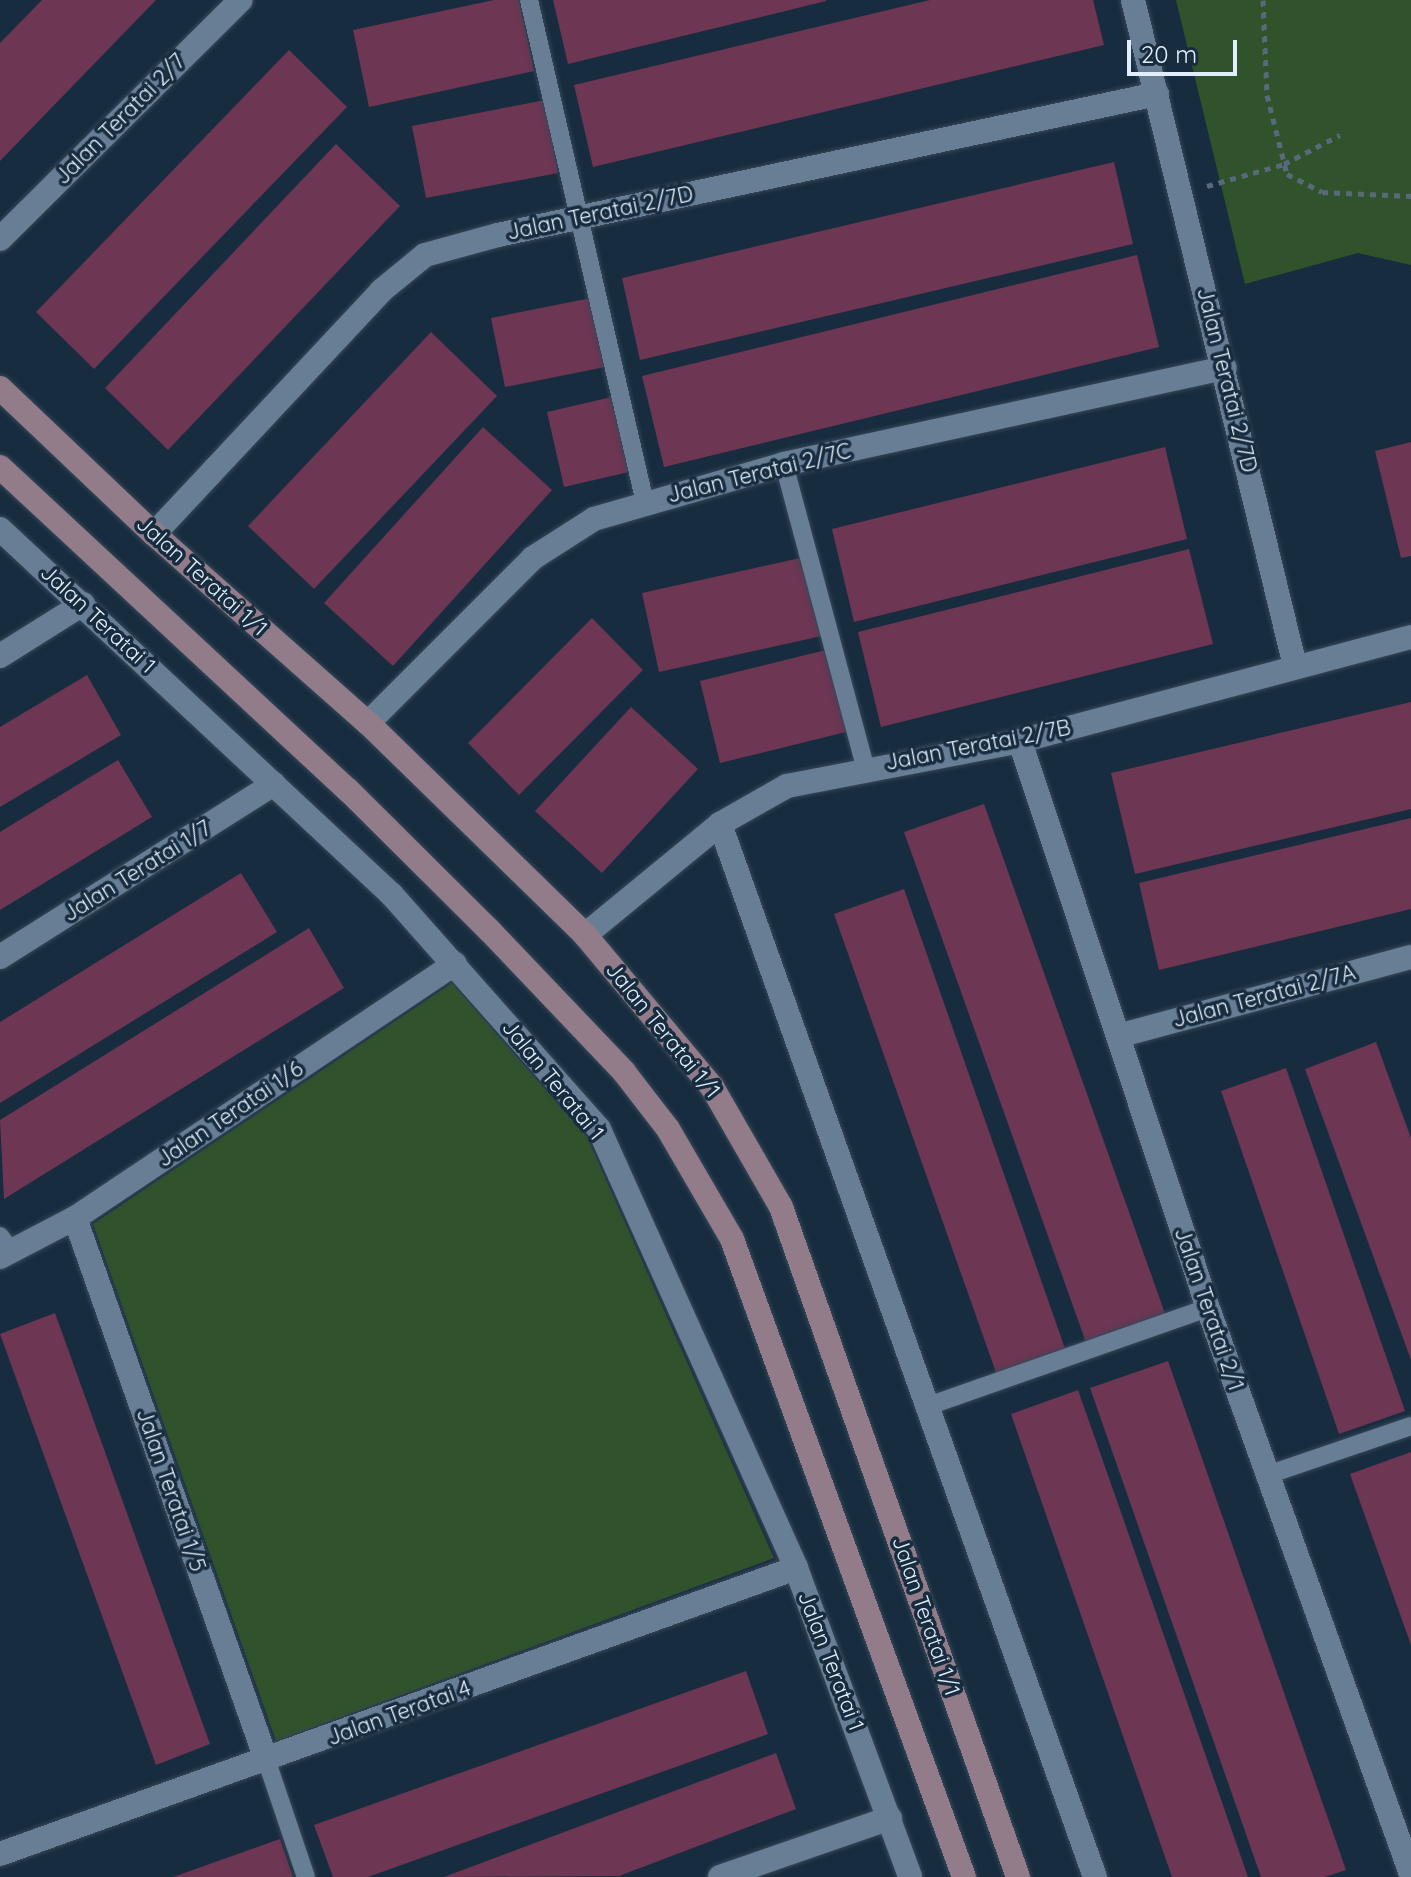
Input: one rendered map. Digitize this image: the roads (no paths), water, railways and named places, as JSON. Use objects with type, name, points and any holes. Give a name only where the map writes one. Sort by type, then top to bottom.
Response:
[{"type":"street","name":"Jalan Teratai 2/7","points":[[0,239],[241,0]]},
{"type":"street","name":"Jalan Teratai 2/7D","points":[[1133,0],[1225,368],[1295,666]]},
{"type":"street","name":"Jalan Teratai 2/7D","points":[[154,534],[381,291],[425,255],[580,217],[1157,94]]},
{"type":"street","name":"Jalan Teratai 2/7C","points":[[368,723],[533,558],[594,519],[784,464],[1225,368]]},
{"type":"street","name":"Jalan Teratai 1/1","points":[[0,388],[154,534],[368,723],[585,935],[712,1087],[781,1207],[1018,1877]]},
{"type":"street","points":[[0,467],[348,790],[489,930],[624,1072],[668,1129],[732,1239],[964,1877]]},
{"type":"street","name":"Jalan Teratai 1","points":[[0,529],[392,895],[599,1129],[796,1568],[910,1877]]},
{"type":"street","points":[[0,656],[83,604]]},
{"type":"street","name":"Jalan Teratai 2/7B","points":[[585,935],[720,824],[787,786],[865,767],[1020,741],[1411,637]]},
{"type":"street","name":"Jalan Teratai 2/1","points":[[1020,741],[1208,1308],[1411,1874]]},
{"type":"street","name":"Jalan Teratai 1/7","points":[[0,957],[274,784]]},
{"type":"street","points":[[720,824],[1095,1877]]},
{"type":"street","name":"Jalan Teratai 2/7A","points":[[1118,1036],[1409,962]]},
{"type":"street","name":"Jalan Teratai 1/6","points":[[3,1248],[75,1218],[455,964]]},
{"type":"street","name":"Jalan Teratai 1/5","points":[[75,1218],[267,1762]]},
{"type":"street","name":"Jalan Teratai 4","points":[[0,1854],[267,1762],[796,1568]]},
{"type":"street","points":[[720,1877],[890,1818]]},
{"type":"lane","points":[[529,0],[645,503]]},
{"type":"lane","points":[[784,464],[865,767]]},
{"type":"lane","points":[[928,1406],[1208,1308]]},
{"type":"lane","points":[[1267,1475],[1411,1426]]},
{"type":"lane","points":[[267,1762],[306,1877]]}]
